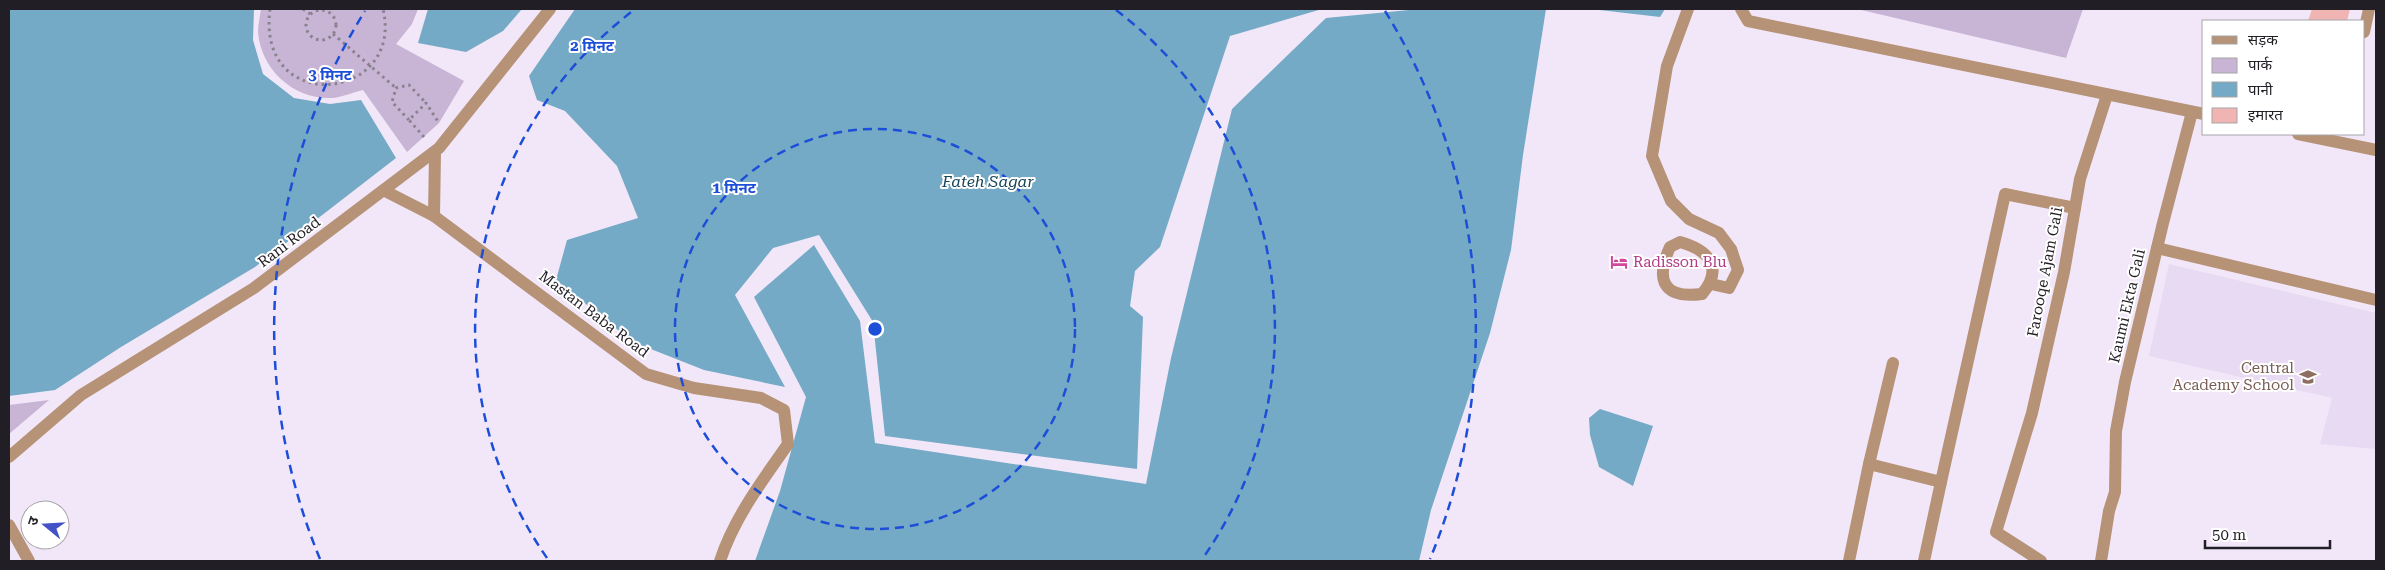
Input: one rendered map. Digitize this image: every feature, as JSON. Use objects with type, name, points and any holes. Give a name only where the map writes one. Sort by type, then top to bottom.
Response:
[{"type":"street","name":"Rani Road","points":[[9,457],[80,394],[254,288],[434,152],[550,9]]},
{"type":"street","points":[[1688,9],[1667,66],[1652,156],[1671,201],[1689,219],[1719,233],[1731,249],[1738,270],[1729,288],[1711,284]]},
{"type":"street","points":[[1741,9],[1748,21],[2198,113]]},
{"type":"street","points":[[2365,27],[2369,9]]},
{"type":"street","name":"Farooqe Ajam Gali","points":[[2041,561],[1996,532],[2032,413],[2058,298],[2080,179],[2107,94]]},
{"type":"street","name":"Kaumi Ekta Gali","points":[[2102,561],[2109,510],[2115,492],[2116,431],[2157,248],[2198,113]]},
{"type":"street","points":[[2309,135],[2342,138],[2376,150]]},
{"type":"street","points":[[434,152],[434,216]]},
{"type":"street","name":"Mastan Baba Road","points":[[385,190],[434,216],[646,374],[694,388],[761,398],[784,410],[788,444],[729,535],[720,561]]},
{"type":"street","points":[[1924,561],[2005,194],[2075,208]]},
{"type":"street","points":[[1680,242],[1694,246],[1706,254],[1713,268],[1711,284],[1702,294],[1683,296],[1669,289],[1663,280],[1662,263],[1670,246],[1680,242]]},
{"type":"street","points":[[2157,248],[2376,300]]},
{"type":"street","points":[[1849,561],[1869,464],[1893,363]]},
{"type":"street","points":[[1869,464],[1941,482]]},
{"type":"street","points":[[9,525],[29,561]]},
{"type":"path","points":[[270,9],[267,28],[272,48],[282,65],[297,78],[316,84],[336,85],[354,78],[370,66],[381,49],[386,30],[383,9]]},
{"type":"path","points":[[303,9],[310,15]]},
{"type":"path","points":[[319,10],[331,10],[336,25],[333,34],[320,40],[311,36],[306,23],[310,15],[319,10]]},
{"type":"path","points":[[333,34],[396,88]]},
{"type":"path","points":[[396,88],[409,85],[426,103],[440,123]]},
{"type":"path","points":[[396,88],[392,102],[424,137]]},
{"type":"path","points":[[409,120],[426,103]]},
{"type":"shaded area","name":"Central Academy School","points":[[2169,264],[2376,313],[2376,449],[2320,444],[2332,398],[2149,356]]},
{"type":"green space","points":[[261,9],[418,9],[412,24],[396,44],[464,81],[439,123],[407,152],[363,90],[333,98],[319,97],[305,94],[282,80],[273,70],[260,46],[258,32]]},
{"type":"green space","points":[[1857,9],[2083,9],[2066,58]]},
{"type":"green space","points":[[49,400],[9,434],[9,405]]},
{"type":"water","points":[[9,9],[254,9],[253,40],[263,74],[294,98],[330,104],[361,100],[396,158],[255,267],[121,347],[55,390],[9,396]]},
{"type":"water","points":[[428,9],[522,9],[503,31],[466,52],[418,43]]},
{"type":"water","name":"Fateh Sagar","points":[[575,9],[1322,9],[1230,36],[1160,247],[1135,271],[1130,306],[1143,317],[1137,469],[885,436],[873,322],[819,235],[773,248],[735,295],[785,387],[704,370],[633,342],[556,280],[567,240],[638,218],[617,166],[565,111],[537,100],[529,76]]},
{"type":"water","points":[[1419,9],[1546,9],[1523,155],[1511,250],[1490,333],[1431,510],[1419,561],[755,561],[780,491],[806,397],[754,297],[814,245],[860,321],[875,443],[1146,484],[1171,358],[1232,109],[1326,18]]},
{"type":"water","points":[[1591,9],[1665,9],[1660,17]]},
{"type":"water","points":[[1600,409],[1653,426],[1633,486],[1599,467],[1590,435],[1589,418]]},
{"type":"building","points":[[2312,9],[2350,9],[2347,20],[2308,20]]},
{"type":"place","name":"Radisson Blu","points":[[1619,262]]},
{"type":"place","name":"Central Academy School","points":[[2308,377]]}]
